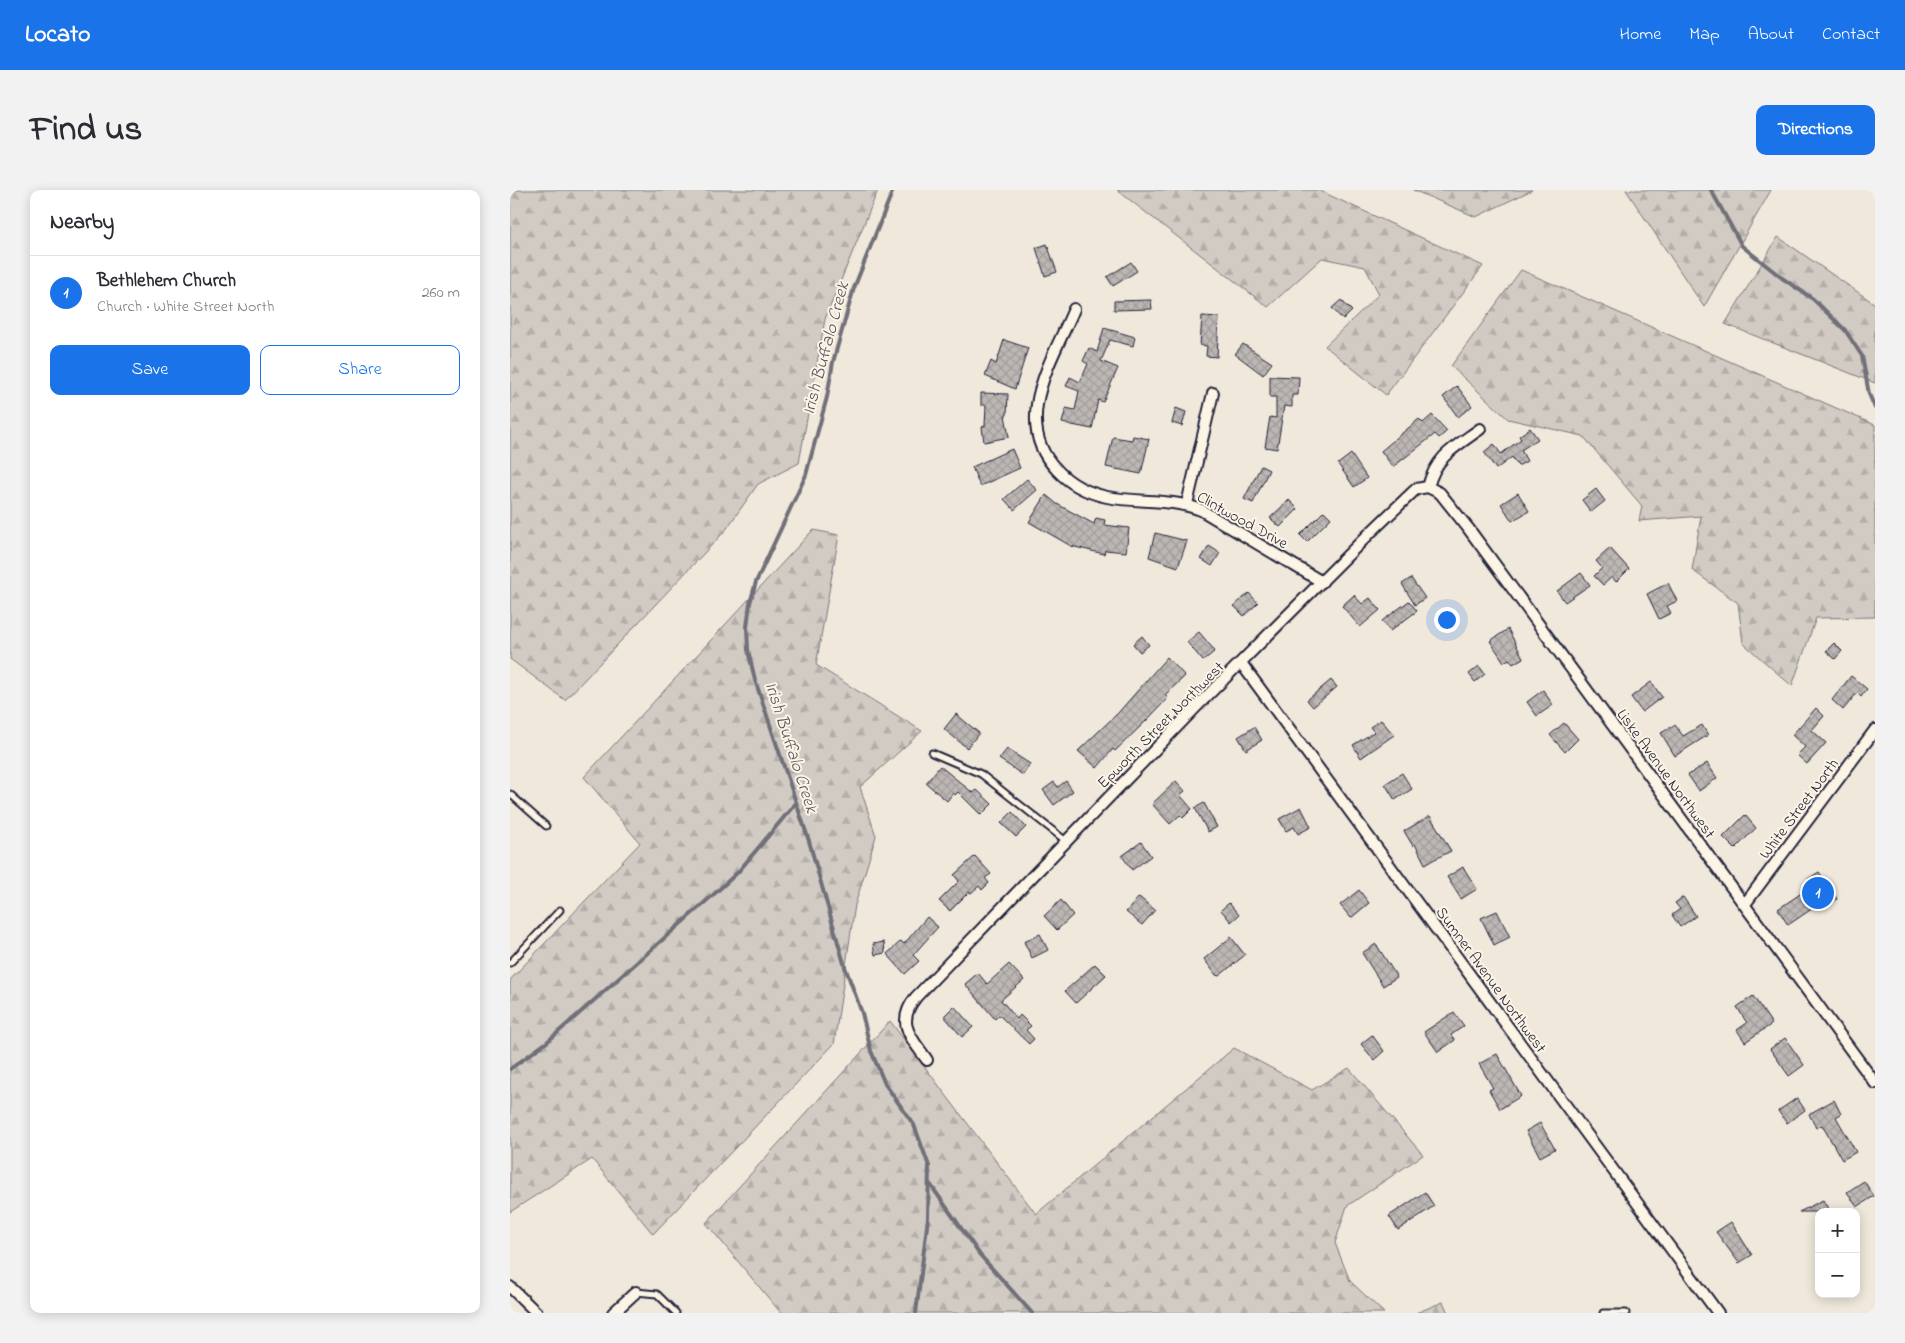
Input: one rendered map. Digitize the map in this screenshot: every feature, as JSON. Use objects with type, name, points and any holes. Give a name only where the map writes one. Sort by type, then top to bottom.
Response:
[{"type":"street","name":"Clintwood Drive","points":[[1074,309],[1039,392],[1035,407],[1035,430],[1050,463],[1066,479],[1088,491],[1107,497],[1187,504],[1201,510],[1322,582]]},
{"type":"street","points":[[1187,504],[1213,393]]},
{"type":"street","points":[[1428,487],[1432,470],[1441,458],[1480,430]]},
{"type":"street","name":"Epworth Street Northwest","points":[[928,1060],[909,1034],[905,1021],[907,1007],[1066,841],[1322,582],[1416,489],[1428,487]]},
{"type":"street","name":"Liske Avenue Northwest","points":[[1428,487],[1440,493],[1450,504],[1875,1083]]},
{"type":"street","name":"Sumner Avenue Northwest","points":[[1241,664],[1718,1313]]},
{"type":"street","name":"White Street North","points":[[1745,904],[1875,730]]},
{"type":"street","points":[[510,1288],[537,1313]]},
{"type":"street","points":[[613,1313],[636,1292]]},
{"type":"lane","points":[[932,753],[981,774],[1066,841]]},
{"type":"lane","points":[[510,794],[546,826]]},
{"type":"lane","points":[[510,964],[560,910]]},
{"type":"lane","points":[[636,1292],[657,1294],[676,1313]]},
{"type":"lane","points":[[1603,1313],[1626,1313]]},
{"type":"green space","points":[[510,190],[878,190],[825,319],[799,463],[758,484],[725,531],[565,700],[510,659]]},
{"type":"green space","points":[[1117,190],[1318,190],[1483,266],[1386,395],[1325,346],[1379,294],[1365,267],[1322,258],[1268,307]]},
{"type":"green space","points":[[1413,190],[1532,190],[1476,217]]},
{"type":"green space","points":[[1626,190],[1771,190],[1704,307]]},
{"type":"green space","points":[[1778,237],[1875,304],[1875,383],[1725,324]]},
{"type":"green space","points":[[1521,270],[1875,425],[1875,617],[1816,618],[1792,686],[1743,643],[1738,603],[1692,570],[1701,516],[1639,521],[1642,506],[1583,436],[1508,419],[1451,366]]},
{"type":"green space","points":[[813,530],[839,535],[816,665],[922,731],[860,787],[876,836],[855,905],[834,1044],[653,1234],[592,1159],[510,1212],[510,980],[640,843],[584,777]]},
{"type":"green space","points":[[890,1021],[1036,1214],[1234,1048],[1312,1090],[1349,1068],[1423,1155],[1347,1206],[1335,1243],[1350,1281],[1384,1313],[781,1313],[706,1223]]},
{"type":"green space","points":[[1443,1302],[1448,1313],[1416,1313]]},
{"type":"building","points":[[1047,244],[1057,272],[1045,276],[1036,248]]},
{"type":"building","points":[[1131,262],[1137,271],[1113,286],[1107,277]]},
{"type":"building","points":[[1151,300],[1152,309],[1114,310],[1114,301]]},
{"type":"building","points":[[1341,300],[1352,311],[1343,320],[1332,308]]},
{"type":"building","points":[[1202,316],[1219,317],[1217,357],[1206,356],[1207,346],[1200,345]]},
{"type":"building","points":[[1104,328],[1135,337],[1133,346],[1110,340],[1101,361],[1118,368],[1103,402],[1098,400],[1092,429],[1062,423],[1066,408],[1075,410],[1079,391],[1066,386],[1070,377],[1080,382],[1088,364],[1083,361],[1089,348],[1097,352]]},
{"type":"building","points":[[1004,340],[1028,348],[1015,389],[985,376],[991,361],[996,364]]},
{"type":"building","points":[[1243,344],[1272,363],[1263,375],[1235,354]]},
{"type":"building","points":[[1270,376],[1299,377],[1298,395],[1292,395],[1292,407],[1284,406],[1277,449],[1265,447],[1270,417],[1276,418],[1276,397],[1270,397]]},
{"type":"building","points":[[1457,386],[1472,406],[1458,417],[1443,397]]},
{"type":"building","points":[[981,393],[1008,394],[1007,415],[1005,415],[1009,437],[984,442],[982,427],[985,426],[986,405],[981,405]]},
{"type":"building","points":[[1176,408],[1186,412],[1182,426],[1172,423]]},
{"type":"building","points":[[1432,415],[1447,431],[1439,438],[1435,434],[1393,467],[1381,451],[1419,419],[1423,423]]},
{"type":"building","points":[[1530,428],[1538,439],[1521,450],[1527,461],[1518,466],[1512,457],[1496,469],[1484,452],[1494,444],[1501,454],[1521,439],[1519,436]]},
{"type":"building","points":[[1133,436],[1149,439],[1141,474],[1106,467],[1113,437],[1132,440]]},
{"type":"building","points":[[1012,449],[1020,468],[980,486],[972,467]]},
{"type":"building","points":[[1351,454],[1367,478],[1354,487],[1338,464]]},
{"type":"building","points":[[1261,466],[1269,470],[1253,503],[1244,499]]},
{"type":"building","points":[[1027,479],[1037,490],[1014,510],[1004,499]]},
{"type":"building","points":[[1596,489],[1605,501],[1591,512],[1582,500]]},
{"type":"building","points":[[1518,493],[1529,511],[1512,521],[1501,504]]},
{"type":"building","points":[[1046,495],[1057,504],[1094,524],[1096,518],[1105,520],[1104,525],[1129,528],[1126,552],[1105,550],[1104,554],[1071,546],[1029,522]]},
{"type":"building","points":[[1289,500],[1298,509],[1280,527],[1270,518]]},
{"type":"building","points":[[1324,511],[1331,518],[1307,542],[1300,535]]},
{"type":"building","points":[[1155,533],[1187,541],[1178,567],[1149,557]]},
{"type":"building","points":[[1209,546],[1220,553],[1212,566],[1201,559]]},
{"type":"building","points":[[1610,548],[1629,569],[1616,582],[1612,577],[1603,585],[1594,576],[1602,568],[1596,561]]},
{"type":"building","points":[[1581,573],[1590,585],[1565,602],[1557,591]]},
{"type":"building","points":[[1411,578],[1425,598],[1415,605],[1402,584]]},
{"type":"building","points":[[1668,583],[1677,601],[1667,606],[1671,613],[1659,619],[1647,594]]},
{"type":"building","points":[[1249,593],[1258,603],[1244,616],[1234,606]]},
{"type":"building","points":[[1354,595],[1362,604],[1370,598],[1380,610],[1360,627],[1342,606]]},
{"type":"building","points":[[1409,601],[1417,611],[1390,631],[1382,621]]},
{"type":"building","points":[[1508,629],[1523,658],[1513,664],[1509,659],[1504,662],[1490,641]]},
{"type":"building","points":[[1199,632],[1215,651],[1203,661],[1187,642]]},
{"type":"building","points":[[1142,636],[1149,645],[1140,652],[1133,644]]},
{"type":"building","points":[[1834,643],[1842,651],[1835,659],[1826,651]]},
{"type":"building","points":[[1167,657],[1185,676],[1165,695],[1168,698],[1147,720],[1115,751],[1113,749],[1097,768],[1078,751],[1118,713]]},
{"type":"building","points":[[1479,666],[1485,674],[1475,682],[1469,674]]},
{"type":"building","points":[[1851,676],[1867,689],[1861,697],[1857,693],[1843,710],[1832,700]]},
{"type":"building","points":[[1331,680],[1337,687],[1313,707],[1307,700]]},
{"type":"building","points":[[1651,682],[1662,697],[1642,712],[1631,697]]},
{"type":"building","points":[[1543,690],[1553,705],[1537,716],[1527,702]]},
{"type":"building","points":[[1816,708],[1824,716],[1812,730],[1826,743],[1807,764],[1797,755],[1805,747],[1792,735]]},
{"type":"building","points":[[956,714],[979,733],[967,748],[944,729]]},
{"type":"building","points":[[1381,720],[1394,735],[1361,758],[1353,745],[1374,732],[1370,727]]},
{"type":"building","points":[[1564,723],[1578,739],[1565,752],[1550,735]]},
{"type":"building","points":[[1675,725],[1683,736],[1702,725],[1708,735],[1675,756],[1661,733]]},
{"type":"building","points":[[1254,727],[1262,740],[1246,750],[1238,737]]},
{"type":"building","points":[[1007,749],[1030,764],[1023,775],[999,759]]},
{"type":"building","points":[[1707,763],[1717,778],[1699,791],[1688,775]]},
{"type":"building","points":[[940,766],[973,793],[977,790],[992,804],[981,815],[958,792],[955,795],[953,793],[947,801],[926,783]]},
{"type":"building","points":[[1402,773],[1412,789],[1395,800],[1385,784]]},
{"type":"building","points":[[1066,781],[1073,791],[1054,805],[1043,790],[1054,782],[1058,787]]},
{"type":"building","points":[[1176,781],[1185,791],[1180,795],[1192,809],[1183,818],[1180,815],[1170,824],[1152,804]]},
{"type":"building","points":[[1204,803],[1217,827],[1208,832],[1195,808]]},
{"type":"building","points":[[1301,807],[1311,827],[1298,834],[1294,827],[1286,831],[1279,819]]},
{"type":"building","points":[[1012,812],[1026,827],[1016,837],[1001,823]]},
{"type":"building","points":[[1745,815],[1756,828],[1735,849],[1723,837]]},
{"type":"building","points":[[1430,816],[1451,851],[1425,864],[1415,844],[1413,846],[1404,831]]},
{"type":"building","points":[[1141,842],[1151,856],[1132,870],[1122,856]]},
{"type":"building","points":[[975,856],[991,874],[985,878],[989,883],[982,890],[979,886],[971,893],[969,892],[950,911],[939,901],[959,881],[954,875]]},
{"type":"building","points":[[1463,867],[1477,889],[1461,899],[1447,877]]},
{"type":"building","points":[[1819,872],[1837,899],[1826,907],[1822,902],[1788,925],[1778,909],[1812,886],[1808,879]]},
{"type":"building","points":[[1359,890],[1369,903],[1351,918],[1340,905]]},
{"type":"building","points":[[1139,897],[1155,910],[1142,925],[1126,912]]},
{"type":"building","points":[[1683,897],[1696,916],[1680,927],[1672,915],[1680,909],[1675,903]]},
{"type":"building","points":[[1061,900],[1073,915],[1057,930],[1044,916]]},
{"type":"building","points":[[1229,903],[1239,915],[1231,922],[1221,910]]},
{"type":"building","points":[[1497,911],[1510,937],[1494,945],[1481,918]]},
{"type":"building","points":[[927,917],[938,927],[913,955],[919,961],[905,974],[887,954],[901,941],[904,944]]},
{"type":"building","points":[[1040,934],[1048,950],[1032,958],[1024,942]]},
{"type":"building","points":[[1231,937],[1245,955],[1219,976],[1216,975],[1204,959]]},
{"type":"building","points":[[884,942],[885,953],[875,955],[873,944]]},
{"type":"building","points":[[1376,944],[1397,977],[1383,986],[1362,953]]},
{"type":"building","points":[[1009,964],[1024,980],[1001,1000],[1017,1019],[1020,1015],[1031,1026],[1026,1030],[1034,1039],[1029,1044],[999,1015],[995,1019],[965,984],[978,973],[987,984]]},
{"type":"building","points":[[1095,964],[1106,975],[1076,1003],[1065,991]]},
{"type":"building","points":[[1753,996],[1772,1024],[1745,1042],[1737,1030],[1747,1023],[1737,1007]]},
{"type":"building","points":[[954,1006],[973,1027],[962,1037],[944,1016]]},
{"type":"building","points":[[1454,1012],[1464,1026],[1451,1035],[1455,1040],[1438,1052],[1424,1032]]},
{"type":"building","points":[[1372,1035],[1384,1051],[1374,1060],[1361,1044]]},
{"type":"building","points":[[1785,1038],[1804,1065],[1789,1076],[1770,1049]]},
{"type":"building","points":[[1497,1054],[1521,1096],[1500,1109],[1489,1090],[1493,1088],[1479,1064]]},
{"type":"building","points":[[1797,1098],[1805,1110],[1787,1123],[1778,1111]]},
{"type":"building","points":[[1834,1100],[1841,1114],[1836,1117],[1856,1152],[1842,1160],[1822,1125],[1816,1128],[1809,1114]]},
{"type":"building","points":[[1540,1123],[1555,1149],[1540,1157],[1526,1131]]},
{"type":"building","points":[[1864,1181],[1874,1196],[1857,1207],[1847,1192]]},
{"type":"building","points":[[1425,1192],[1434,1206],[1398,1230],[1389,1216]]},
{"type":"building","points":[[1823,1200],[1828,1208],[1815,1208],[1815,1212],[1799,1212]]},
{"type":"building","points":[[1731,1222],[1752,1255],[1739,1263],[1716,1232]]},
{"type":"waterway","name":"Irish Buffalo Creek","points":[[893,190],[854,288],[833,362],[827,397],[806,475],[756,582],[750,603],[747,627],[748,650],[755,680],[809,841],[845,967],[862,1013],[871,1051],[885,1084],[914,1125],[929,1166],[928,1218],[916,1313]]},
{"type":"waterway","points":[[1711,190],[1742,246],[1782,278],[1813,299],[1845,330],[1862,356],[1869,394],[1875,408]]},
{"type":"waterway","points":[[510,1069],[547,1042],[738,872],[795,804]]},
{"type":"waterway","points":[[930,1184],[980,1255],[1032,1313]]},
{"type":"place","name":"Bethlehem Church","points":[[1818,893]]}]
